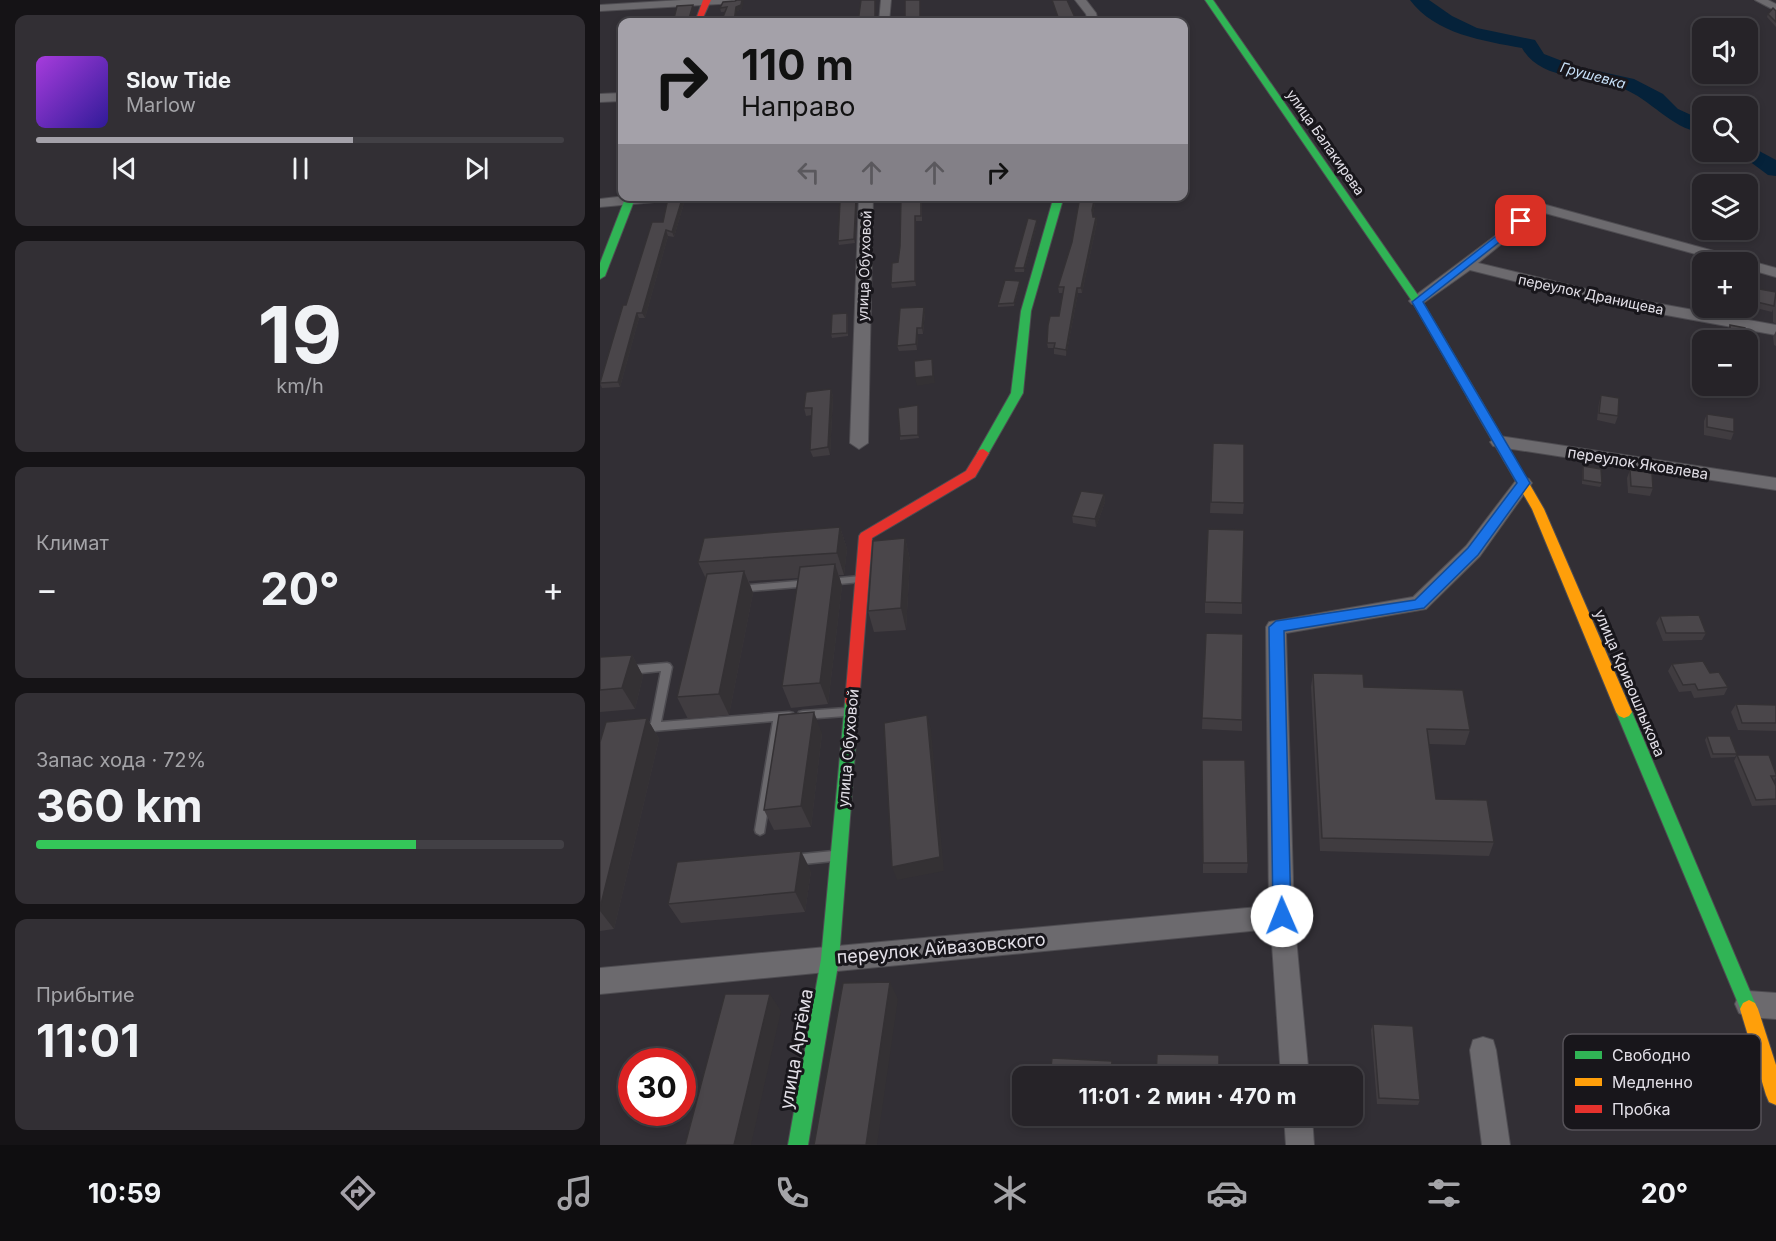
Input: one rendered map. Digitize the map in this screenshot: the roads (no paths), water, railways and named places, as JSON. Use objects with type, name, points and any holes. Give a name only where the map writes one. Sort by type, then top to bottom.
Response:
[{"type":"street","points":[[600,8],[736,0]]},
{"type":"street","points":[[884,18],[886,0]]},
{"type":"street","points":[[1080,0],[1091,13],[1092,18]]},
{"type":"street","name":"улица Балакирева","points":[[1209,0],[1417,302]]},
{"type":"street","points":[[1760,0],[1776,8]]},
{"type":"street","points":[[700,18],[706,1]]},
{"type":"street","points":[[600,98],[618,97]]},
{"type":"street","points":[[600,203],[618,201]]},
{"type":"street","points":[[600,276],[629,201]]},
{"type":"street","name":"улица Обуховой","points":[[860,443],[866,201]]},
{"type":"street","name":"улица Обуховой","points":[[830,959],[866,536],[971,474],[1017,393],[1026,311],[1058,201]]},
{"type":"street","points":[[1417,302],[1539,207],[1703,252]]},
{"type":"street","name":"переулок Дранищева","points":[[1467,265],[1611,300],[1776,330]]},
{"type":"street","points":[[1758,268],[1776,273]]},
{"type":"street","name":"улица Кривошлыкова","points":[[1417,302],[1538,509],[1748,1005],[1757,1034]]},
{"type":"street","name":"переулок Яковлева","points":[[1499,442],[1776,484]]},
{"type":"street","points":[[1294,1066],[1282,916],[1276,627],[1419,604],[1473,551],[1523,483]]},
{"type":"street","name":"переулок Айвазовского","points":[[600,981],[1282,916]]},
{"type":"street","name":"улица Артёма","points":[[798,1145],[830,959]]},
{"type":"street","points":[[1748,1005],[1776,1006]]},
{"type":"street","name":"улица Кривошлыкова","points":[[1761,1047],[1776,1095]]},
{"type":"street","points":[[1483,1050],[1497,1145]]},
{"type":"street","points":[[1299,1126],[1300,1145]]},
{"type":"lane","points":[[733,589],[862,579]]},
{"type":"lane","points":[[622,671],[667,667],[655,727]]},
{"type":"lane","points":[[633,729],[851,711]]},
{"type":"lane","points":[[760,830],[779,717]]},
{"type":"lane","points":[[782,861],[838,855]]},
{"type":"waterway","name":"Грушевка","points":[[1419,0],[1433,12],[1458,27],[1483,35],[1529,44],[1537,58],[1570,71],[1627,83],[1656,98],[1671,113],[1692,122]]},
{"type":"waterway","name":"Грушевка","points":[[1758,158],[1776,170]]}]
